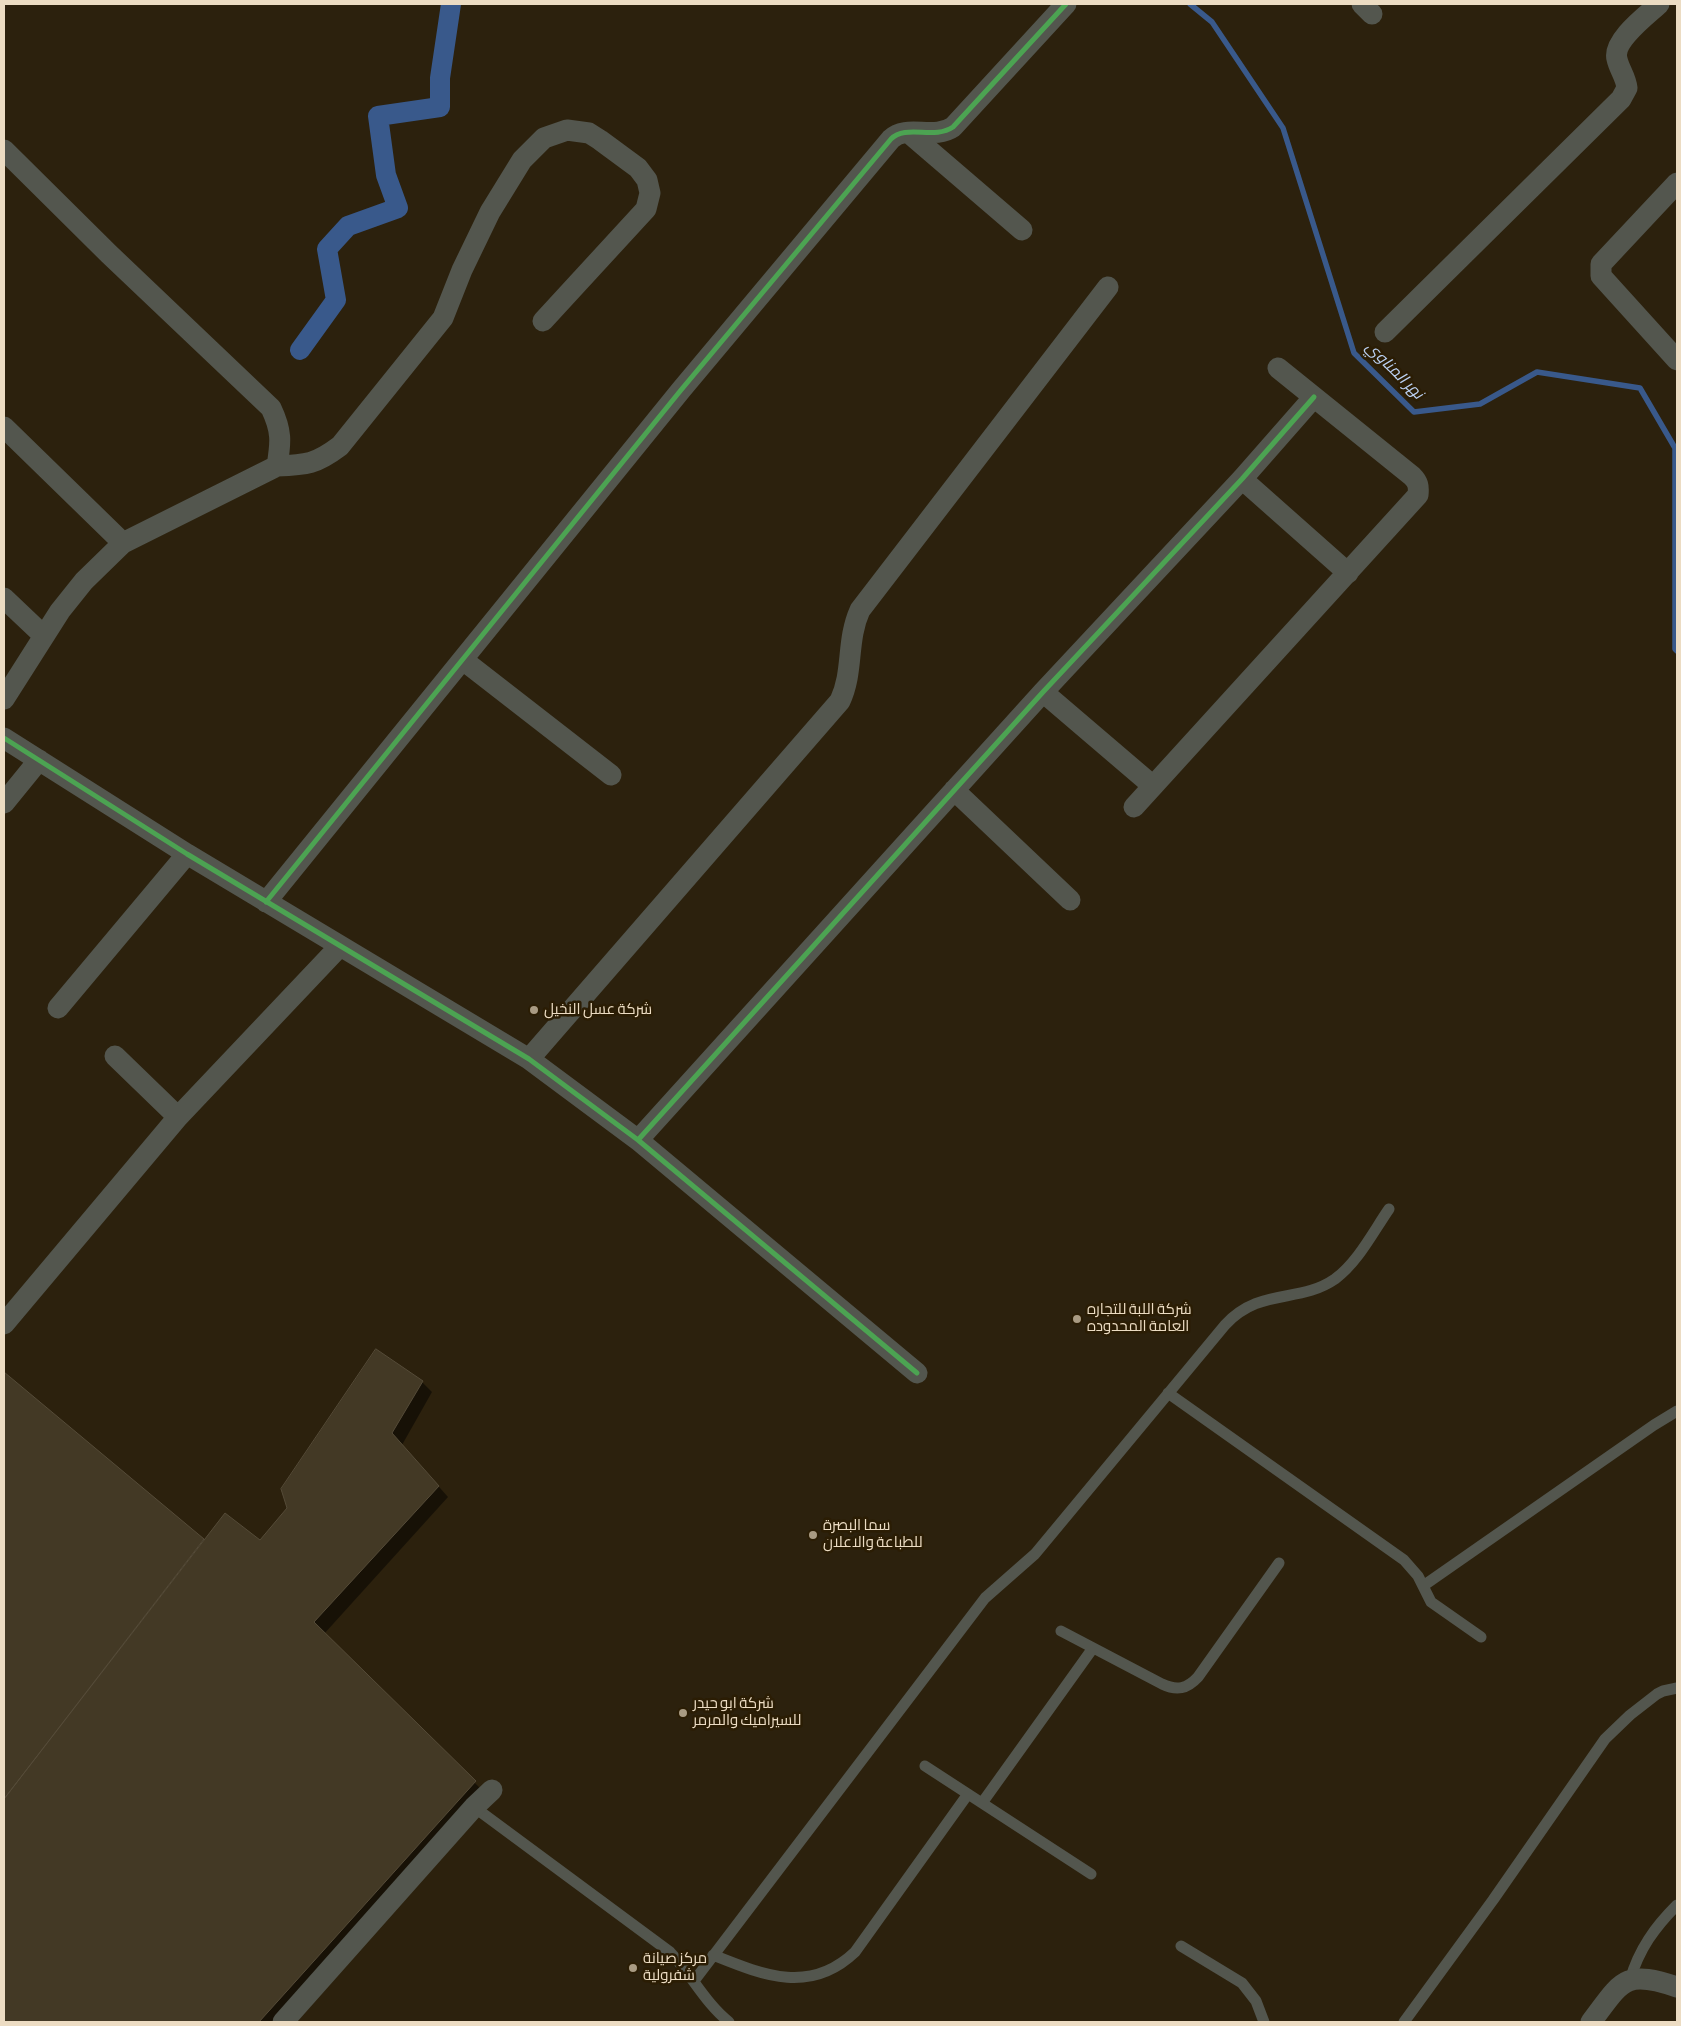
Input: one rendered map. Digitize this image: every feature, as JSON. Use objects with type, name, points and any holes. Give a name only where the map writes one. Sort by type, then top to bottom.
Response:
[{"type":"street","points":[[266,902],[682,390],[891,139],[901,133],[939,134],[953,128],[1066,4]]},
{"type":"street","points":[[1385,332],[1621,99],[1627,88],[1626,78],[1616,58],[1617,47],[1623,38],[1659,4]]},
{"type":"street","points":[[4,699],[60,611],[84,581],[123,543],[277,466],[302,466],[322,460],[340,446],[443,318],[462,270],[490,212],[522,160],[544,138],[567,130],[589,133],[638,168],[647,180],[650,193],[646,209],[543,321]]},
{"type":"street","points":[[909,133],[1022,230]]},
{"type":"street","points":[[4,150],[116,261],[271,408],[279,424],[281,440],[277,466]]},
{"type":"street","points":[[1677,183],[1600,264],[1601,276],[1677,360]]},
{"type":"street","points":[[529,1059],[840,701],[847,682],[851,635],[860,610],[1108,287]]},
{"type":"street","points":[[1134,807],[1418,495],[1417,481],[1412,476],[1278,368]]},
{"type":"street","points":[[638,1140],[1043,692],[1242,479],[1314,397]]},
{"type":"street","points":[[4,428],[123,543]]},
{"type":"street","points":[[1242,479],[1348,573]]},
{"type":"street","points":[[4,598],[44,636]]},
{"type":"street","points":[[463,660],[611,774]]},
{"type":"street","points":[[1043,692],[1153,786]]},
{"type":"street","points":[[4,738],[187,854],[529,1059],[638,1140],[917,1373]]},
{"type":"street","points":[[4,803],[40,760]]},
{"type":"street","points":[[954,790],[1070,900]]},
{"type":"street","points":[[58,1008],[187,854]]},
{"type":"street","points":[[4,1324],[178,1117],[340,946]]},
{"type":"street","points":[[115,1056],[178,1117]]},
{"type":"street","points":[[283,2022],[474,1807],[492,1790]]},
{"type":"street","points":[[1591,2022],[1618,1987],[1630,1980],[1645,1978],[1677,1987]]},
{"type":"lane","points":[[694,1981],[985,1598],[1035,1554],[1224,1325],[1241,1309],[1262,1300],[1315,1288],[1335,1279],[1352,1262],[1389,1209]]},
{"type":"lane","points":[[1168,1393],[1404,1560],[1412,1568],[1432,1602],[1481,1637]]},
{"type":"lane","points":[[1423,1586],[1654,1425],[1677,1411]]},
{"type":"lane","points":[[1060,1631],[1172,1688],[1182,1688],[1191,1684],[1279,1563]]},
{"type":"lane","points":[[982,1803],[1093,1648]]},
{"type":"lane","points":[[1404,2022],[1493,1900],[1605,1739],[1630,1715],[1657,1694],[1677,1688]]},
{"type":"lane","points":[[925,1766],[1091,1874]]},
{"type":"lane","points":[[713,1956],[759,1973],[788,1978],[819,1974],[845,1962],[856,1952],[968,1794]]},
{"type":"lane","points":[[474,1807],[663,1946],[682,1965],[716,2012],[729,2022]]},
{"type":"lane","points":[[1630,1980],[1645,1942],[1677,1905]]},
{"type":"lane","points":[[1181,1946],[1242,1983],[1256,2000],[1264,2022]]},
{"type":"building","points":[[376,1349],[423,1381],[392,1433],[439,1486],[314,1622],[476,1781],[259,2022],[4,2022],[4,1799],[225,1513],[260,1540],[287,1508],[281,1489]]},
{"type":"building","points":[[4,1372],[204,1539],[4,1799]]},
{"type":"waterway","points":[[300,350],[336,300],[327,249],[348,226],[398,208],[386,175],[378,116],[440,107],[440,78],[451,4]]},
{"type":"waterway","name":"نهر المناوي","points":[[1190,4],[1212,22],[1283,128],[1354,353],[1414,412],[1480,404],[1537,372],[1640,388],[1675,448],[1675,649],[1677,651]]},
{"type":"cycle path","points":[[266,902],[681,390],[891,139],[904,133],[929,133],[945,131],[953,127],[1066,4]]},
{"type":"cycle path","points":[[638,1140],[1043,692],[1242,479],[1314,397]]},
{"type":"cycle path","points":[[4,738],[187,854],[529,1059],[638,1140],[917,1373]]},
{"type":"place","name":"شركة عسل النخيل","points":[[534,1010]]},
{"type":"place","name":"شركة اللبة للتجاره العامة المحدوده","points":[[1077,1319]]},
{"type":"place","name":"سما البصرة للطباعة والاعلان","points":[[813,1535]]},
{"type":"place","name":"شركة ابو حيدر للسيراميك والمرمر","points":[[683,1713]]},
{"type":"place","name":"مركز صيانة شفرولية","points":[[633,1968]]}]
